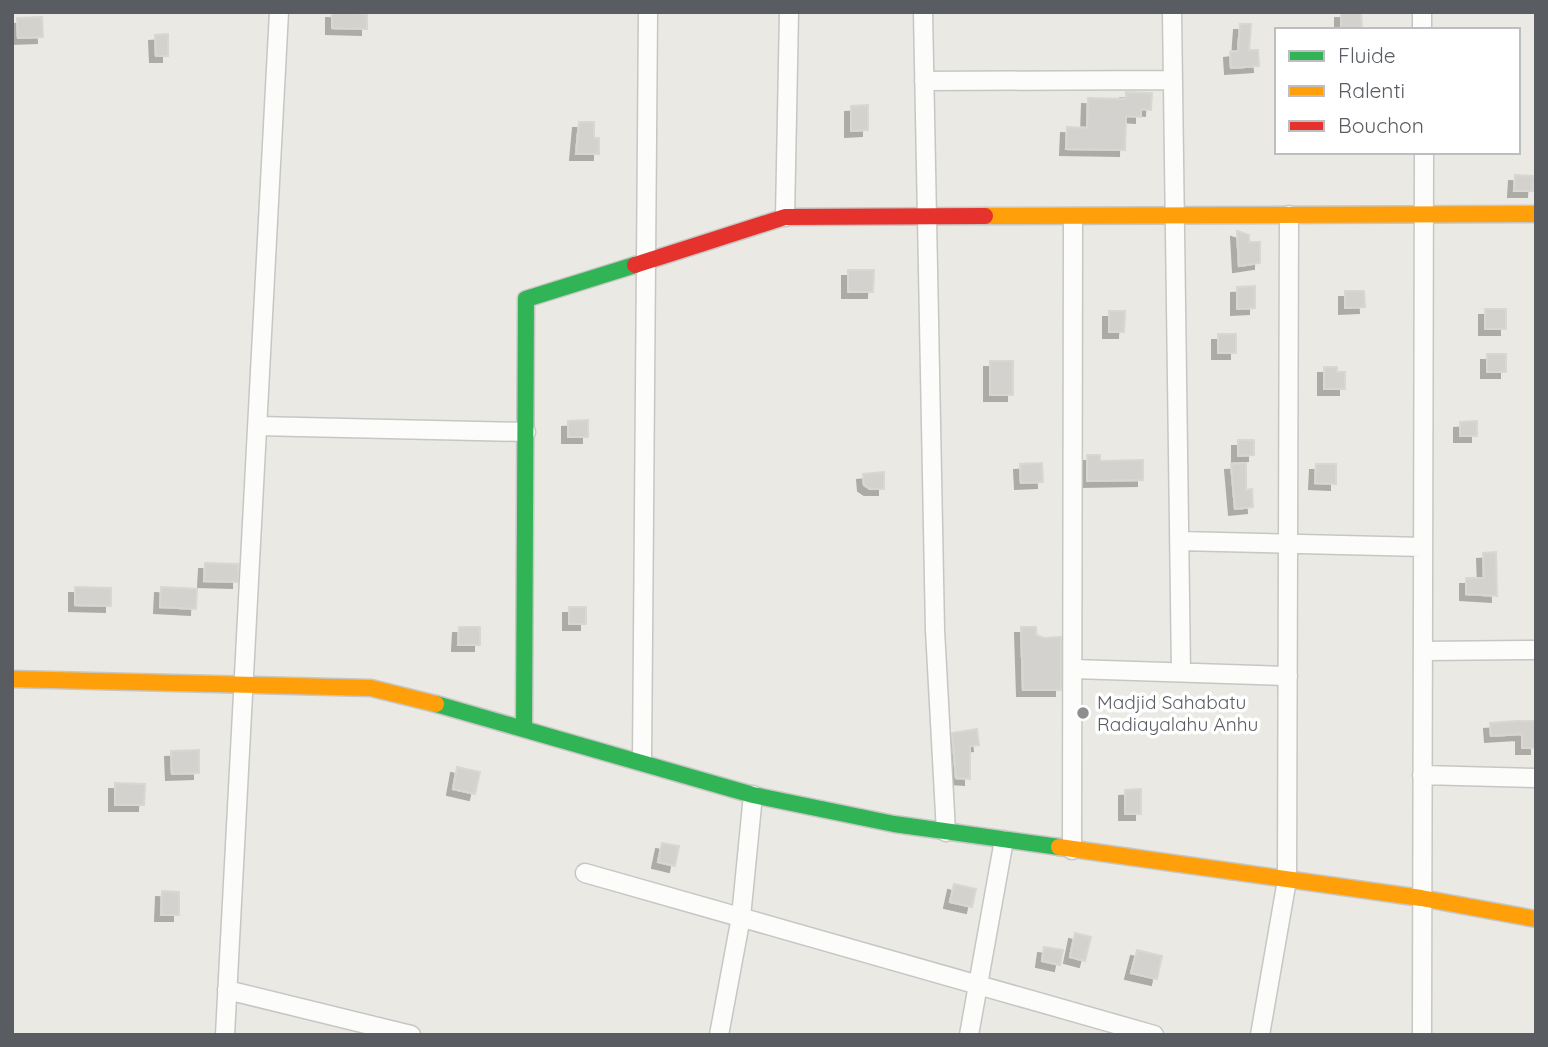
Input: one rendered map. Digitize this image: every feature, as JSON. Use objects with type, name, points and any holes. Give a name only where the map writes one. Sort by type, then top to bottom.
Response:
[{"type":"street","points":[[225,1035],[279,12]]},
{"type":"street","points":[[642,762],[648,12]]},
{"type":"street","points":[[785,217],[789,12]]},
{"type":"street","points":[[923,12],[935,630],[946,832]]},
{"type":"street","points":[[1172,12],[1181,672]]},
{"type":"street","points":[[924,80],[1173,80]]},
{"type":"street","points":[[1422,1035],[1424,154]]},
{"type":"street","points":[[524,728],[526,299],[785,217],[1536,214]]},
{"type":"street","points":[[1260,1035],[1287,880],[1289,215]]},
{"type":"street","points":[[1072,850],[1073,217]]},
{"type":"street","points":[[257,426],[526,432]]},
{"type":"street","points":[[1179,541],[1423,547]]},
{"type":"street","points":[[1423,651],[1536,650]]},
{"type":"street","points":[[1074,669],[1287,676]]},
{"type":"street","points":[[12,679],[371,688],[524,728],[753,795],[946,832],[1421,898],[1536,919]]},
{"type":"street","points":[[1422,775],[1536,778]]},
{"type":"street","points":[[719,1035],[741,917],[753,795]]},
{"type":"street","points":[[969,1035],[1004,840]]},
{"type":"street","points":[[585,873],[1154,1035]]},
{"type":"street","points":[[227,990],[411,1035]]},
{"type":"building","points":[[332,12],[367,14],[367,29],[332,28]]},
{"type":"building","points":[[1341,12],[1361,12],[1362,28],[1341,28]]},
{"type":"building","points":[[42,17],[43,37],[18,38],[17,18]]},
{"type":"building","points":[[1240,24],[1251,24],[1249,50],[1258,50],[1259,66],[1231,68],[1230,52],[1238,51]]},
{"type":"building","points":[[168,34],[168,56],[156,56],[155,35]]},
{"type":"building","points":[[1126,92],[1152,93],[1151,110],[1141,109],[1141,117],[1126,116],[1125,150],[1066,149],[1067,127],[1087,128],[1088,98],[1126,99]]},
{"type":"building","points":[[868,105],[868,130],[851,131],[851,106]]},
{"type":"building","points":[[579,122],[594,122],[594,138],[599,138],[599,154],[576,154]]},
{"type":"building","points":[[1515,175],[1534,176],[1533,191],[1514,191]]},
{"type":"building","points":[[1237,231],[1249,235],[1249,242],[1260,242],[1260,263],[1239,266]]},
{"type":"building","points":[[848,270],[874,270],[873,292],[848,292]]},
{"type":"building","points":[[1255,286],[1255,308],[1237,309],[1237,287]]},
{"type":"building","points":[[1345,291],[1364,291],[1365,307],[1345,308]]},
{"type":"building","points":[[1485,309],[1506,309],[1506,329],[1485,329]]},
{"type":"building","points":[[1109,311],[1125,311],[1124,332],[1109,332]]},
{"type":"building","points":[[1218,334],[1236,334],[1236,353],[1218,353]]},
{"type":"building","points":[[1487,354],[1506,354],[1506,372],[1487,372]]},
{"type":"building","points":[[990,361],[1013,361],[1013,395],[990,395]]},
{"type":"building","points":[[1324,367],[1337,367],[1337,372],[1345,372],[1345,389],[1324,389]]},
{"type":"building","points":[[588,420],[588,437],[568,437],[568,421]]},
{"type":"building","points":[[1477,421],[1477,436],[1460,436],[1460,422]]},
{"type":"building","points":[[1238,440],[1254,440],[1254,455],[1238,456]]},
{"type":"building","points":[[1087,455],[1100,455],[1100,461],[1143,460],[1143,480],[1087,481]]},
{"type":"building","points":[[1042,463],[1043,482],[1021,483],[1020,464]]},
{"type":"building","points":[[1246,463],[1246,490],[1252,489],[1253,507],[1235,509],[1231,464]]},
{"type":"building","points":[[1316,464],[1336,464],[1336,484],[1315,483]]},
{"type":"building","points":[[884,472],[884,489],[870,489],[864,485],[863,474]]},
{"type":"building","points":[[1496,552],[1497,596],[1466,594],[1466,578],[1484,578],[1483,553]]},
{"type":"building","points":[[205,563],[238,564],[238,582],[204,581]]},
{"type":"building","points":[[75,587],[111,588],[111,606],[75,605]]},
{"type":"building","points":[[161,587],[197,589],[196,609],[160,607]]},
{"type":"building","points":[[569,607],[586,607],[586,624],[569,624]]},
{"type":"building","points":[[459,627],[480,627],[480,645],[458,645]]},
{"type":"building","points":[[1021,627],[1036,627],[1036,635],[1044,638],[1061,637],[1061,690],[1023,690]]},
{"type":"building","points":[[1536,721],[1536,748],[1522,748],[1522,734],[1491,736],[1490,723]]},
{"type":"building","points":[[977,729],[979,745],[970,746],[970,779],[956,778],[952,733]]},
{"type":"building","points":[[199,750],[199,773],[172,774],[171,751]]},
{"type":"building","points":[[457,767],[480,772],[475,794],[453,789]]},
{"type":"building","points":[[115,783],[145,784],[144,805],[115,805]]},
{"type":"building","points":[[1141,789],[1141,814],[1125,814],[1125,790]]},
{"type":"building","points":[[662,843],[679,846],[675,866],[658,862]]},
{"type":"building","points":[[954,884],[976,889],[972,907],[950,902]]},
{"type":"building","points":[[162,891],[179,892],[179,915],[161,915]]},
{"type":"building","points":[[1075,933],[1091,937],[1085,961],[1070,957]]},
{"type":"building","points":[[1044,947],[1063,950],[1060,965],[1042,961]]},
{"type":"building","points":[[1137,950],[1162,956],[1157,979],[1131,973]]},
{"type":"traffic: fast","points":[[524,728],[526,299],[635,265]]},
{"type":"traffic: fast","points":[[436,704],[753,795],[894,824],[1059,847]]},
{"type":"traffic: slow","points":[[985,216],[1536,214]]},
{"type":"traffic: slow","points":[[12,679],[371,688],[436,704]]},
{"type":"traffic: slow","points":[[1059,847],[1421,898],[1536,919]]},
{"type":"traffic: jam","points":[[635,265],[785,217],[985,216]]},
{"type":"place","name":"Madjid Sahabatu Radiayalahu Anhu","points":[[1083,713]]}]
